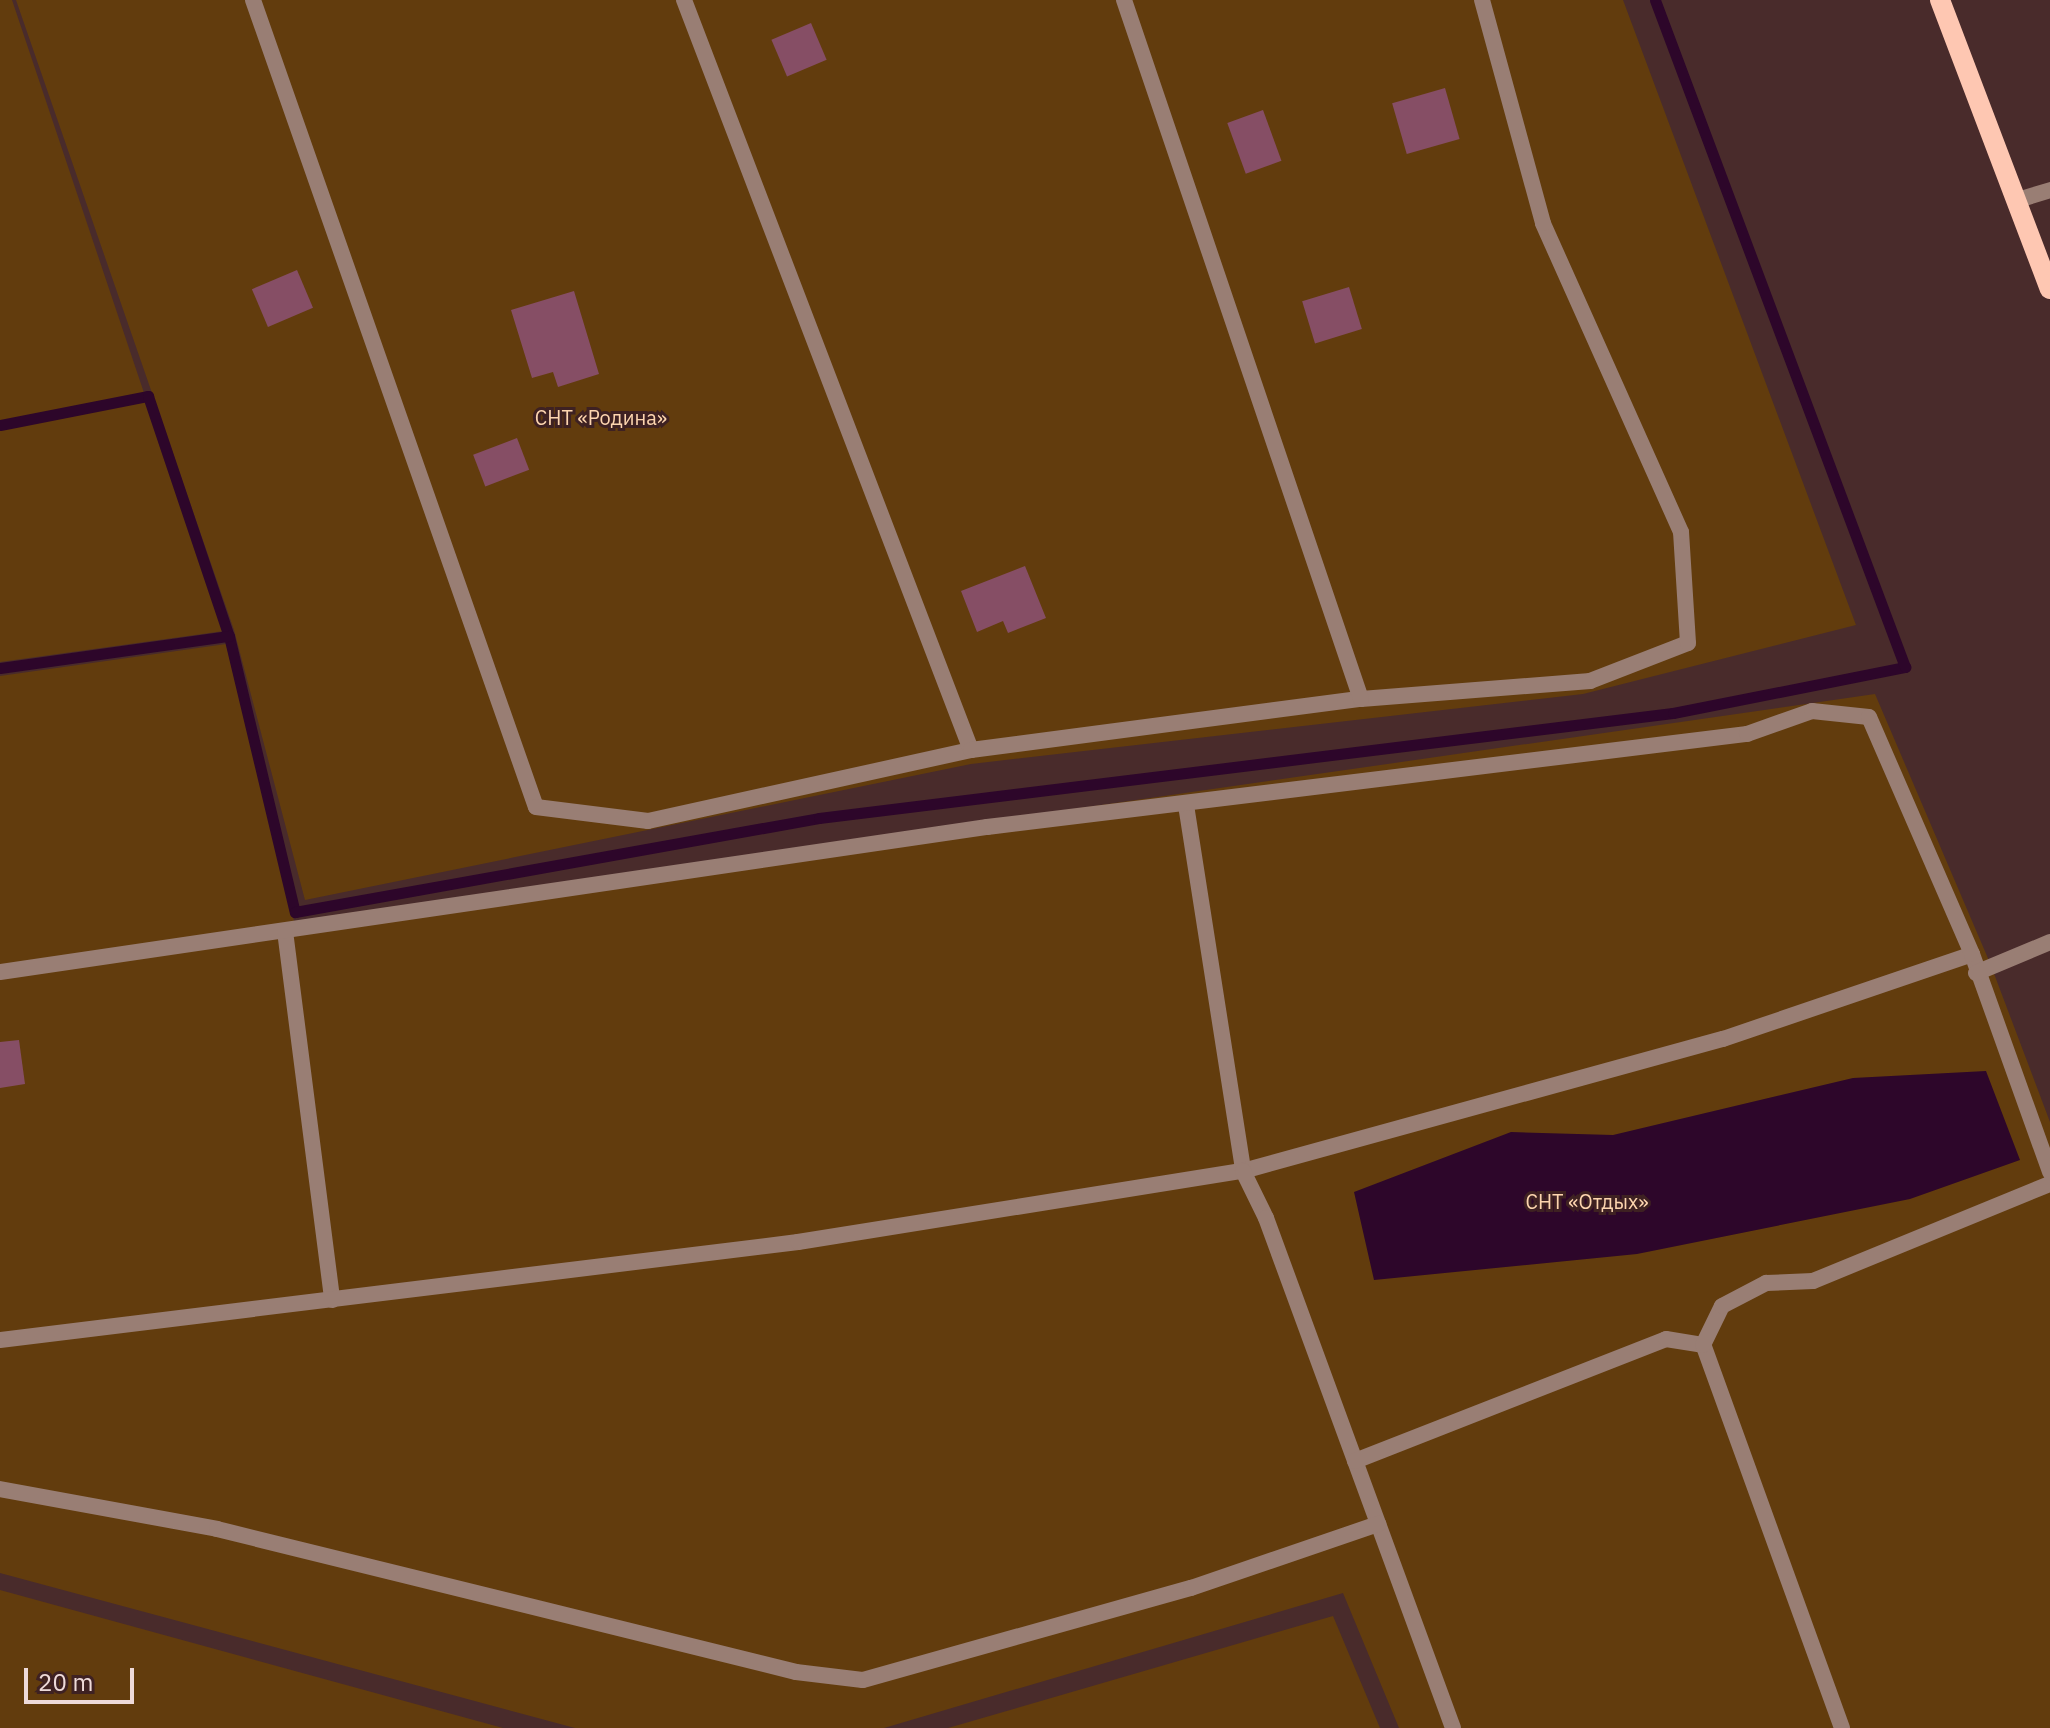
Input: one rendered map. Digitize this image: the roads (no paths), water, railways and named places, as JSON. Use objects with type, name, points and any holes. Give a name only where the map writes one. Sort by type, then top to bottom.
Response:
[{"type":"main road","points":[[1940,0],[2050,289]]},
{"type":"street","points":[[253,0],[536,807],[648,821],[971,750],[1361,699],[1590,681],[1688,643],[1681,532],[1543,223],[1482,0]]},
{"type":"street","points":[[684,0],[971,750]]},
{"type":"street","points":[[1124,0],[1361,699]]},
{"type":"street","points":[[2018,200],[2050,190]]},
{"type":"street","points":[[0,972],[987,827],[1747,734],[1812,711],[1869,717],[1972,954],[1976,973],[2050,1172]]},
{"type":"street","points":[[1186,805],[1243,1171],[1266,1218],[1453,1728]]},
{"type":"street","points":[[285,931],[332,1300]]},
{"type":"street","points":[[1976,973],[2050,942]]},
{"type":"street","points":[[0,1340],[798,1242],[1243,1171],[1723,1039],[1972,954]]},
{"type":"street","points":[[1842,1728],[1703,1345],[1722,1306],[1766,1283],[1813,1281],[2050,1184]]},
{"type":"street","points":[[1355,1461],[1666,1339],[1703,1345]]},
{"type":"street","points":[[0,1489],[217,1529],[780,1668],[863,1680],[1191,1588],[1378,1524]]},
{"type":"waterway","points":[[0,425],[148,396],[229,636],[295,912],[819,818],[1673,713],[1905,667],[1655,0]]},
{"type":"waterway","points":[[0,668],[229,636]]},
{"type":"park label","name":"СНТ «Родина»","points":[[601,417]]},
{"type":"park label","name":"СНТ «Отдых»","points":[[1587,1201]]}]
